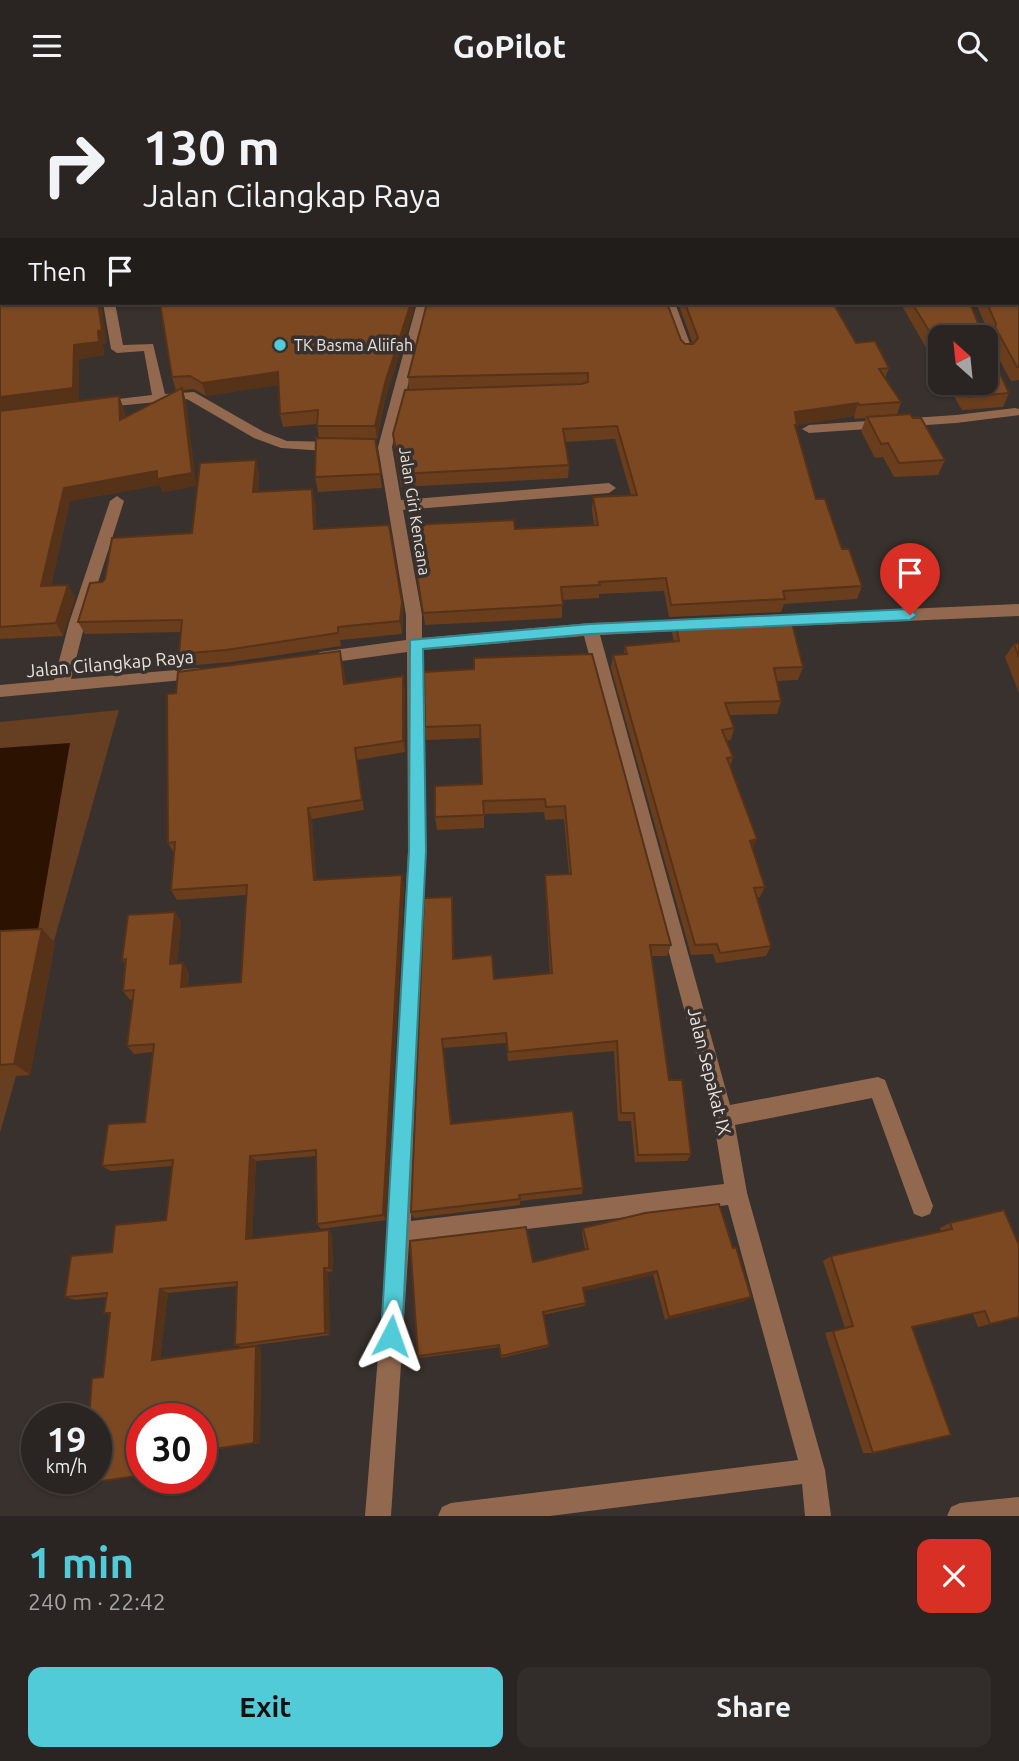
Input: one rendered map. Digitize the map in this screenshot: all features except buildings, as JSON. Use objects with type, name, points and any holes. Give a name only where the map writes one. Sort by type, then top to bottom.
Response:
[{"type":"street","points":[[109,305],[117,349],[149,347],[159,398]]},
{"type":"street","name":"Jalan Giri Kencana","points":[[378,1516],[399,1233],[417,851],[414,615],[394,506],[372,447],[403,397],[423,305]]},
{"type":"street","points":[[670,305],[687,352]]},
{"type":"street","points":[[92,406],[188,395],[259,435],[286,445],[372,447]]},
{"type":"street","points":[[809,429],[868,426],[1015,411]]},
{"type":"street","points":[[394,506],[609,488]]},
{"type":"street","points":[[61,687],[77,623],[117,501]]},
{"type":"street","points":[[760,621],[1019,610]]},
{"type":"street","points":[[299,661],[415,644],[590,629],[719,623]]},
{"type":"street","name":"Jalan Sepakat IX","points":[[590,629],[723,1117],[736,1193],[813,1470],[818,1516]]},
{"type":"street","name":"Jalan Cilangkap Raya","points":[[0,691],[218,673]]},
{"type":"street","points":[[723,1117],[878,1087],[922,1206]]},
{"type":"street","points":[[399,1233],[736,1193]]},
{"type":"street","points":[[451,1516],[813,1470]]},
{"type":"street","points":[[960,1516],[1019,1510]]},
{"type":"shaded area","points":[[119,710],[0,1133],[0,722]]},
{"type":"shaded area","points":[[70,743],[38,930],[0,933],[0,748]]},
{"type":"place","name":"TK Basma Aliifah","points":[[280,345]]},
{"type":"route","points":[[391,1336],[399,1233],[417,851],[415,644],[590,629],[910,615]]}]
